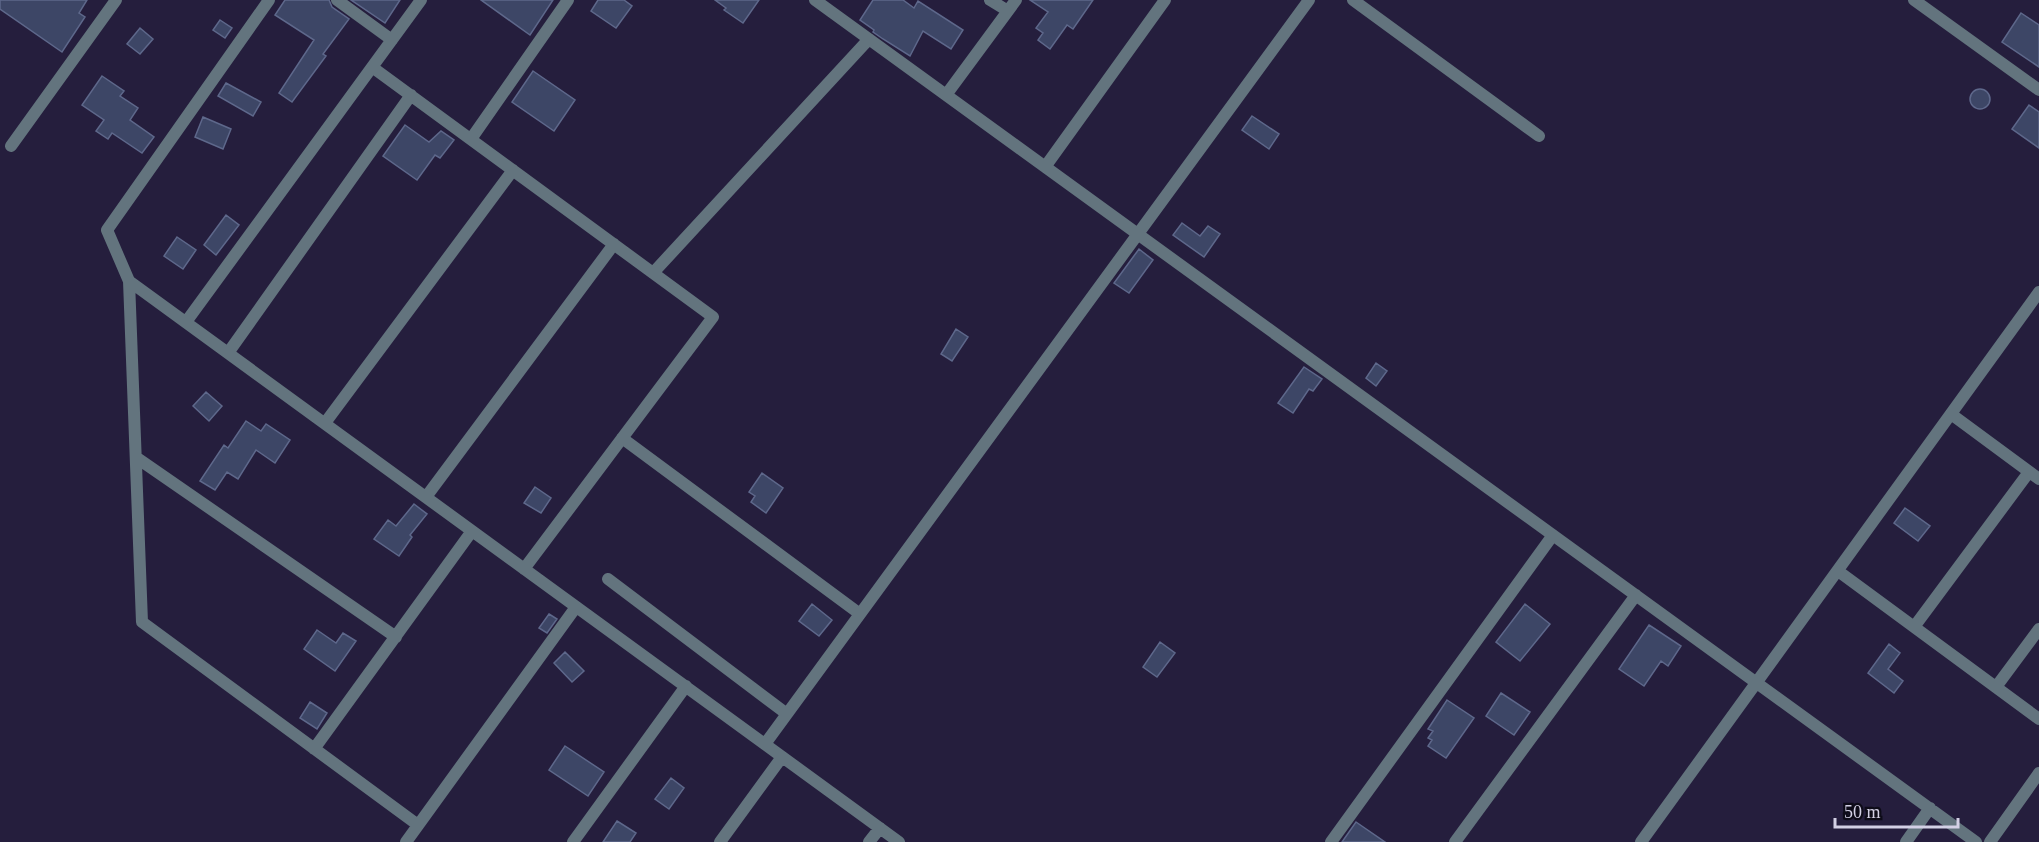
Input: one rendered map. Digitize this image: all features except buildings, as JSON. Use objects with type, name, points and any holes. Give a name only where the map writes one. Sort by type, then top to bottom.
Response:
[{"type":"street","points":[[10,146],[116,0]]},
{"type":"street","points":[[269,0],[107,230],[129,281],[142,622],[418,825]]},
{"type":"street","points":[[337,0],[392,40]]},
{"type":"street","points":[[186,322],[421,0]]},
{"type":"street","points":[[471,139],[568,0]]},
{"type":"street","points":[[815,0],[1976,842]]},
{"type":"street","points":[[990,0],[1008,11]]},
{"type":"street","points":[[946,95],[1016,0]]},
{"type":"street","points":[[1045,167],[1165,0]]},
{"type":"street","points":[[765,744],[1309,0]]},
{"type":"street","points":[[1353,0],[1539,136]]},
{"type":"street","points":[[1914,0],[2039,90]]},
{"type":"street","points":[[653,273],[869,39]]},
{"type":"street","points":[[372,67],[713,317],[524,569]]},
{"type":"street","points":[[228,352],[411,95]]},
{"type":"street","points":[[325,423],[513,170]]},
{"type":"street","points":[[426,497],[614,244]]},
{"type":"street","points":[[129,281],[899,842]]},
{"type":"street","points":[[1641,842],[2039,292]]},
{"type":"street","points":[[1914,627],[2034,476],[1951,414]]},
{"type":"street","points":[[622,438],[860,614]]},
{"type":"street","points":[[137,458],[396,636]]},
{"type":"street","points":[[314,749],[472,531]]},
{"type":"street","points":[[1330,842],[1553,535]]},
{"type":"street","points":[[1838,571],[2039,719]]},
{"type":"street","points":[[608,579],[787,714]]},
{"type":"street","points":[[1455,842],[1636,595]]},
{"type":"street","points":[[406,842],[576,607]]},
{"type":"street","points":[[1996,687],[2039,629]]},
{"type":"street","points":[[573,842],[686,686]]},
{"type":"street","points":[[720,842],[782,757]]},
{"type":"street","points":[[1990,842],[2039,773]]},
{"type":"street","points":[[1906,842],[1930,808]]},
{"type":"street","points":[[869,842],[880,828]]}]
